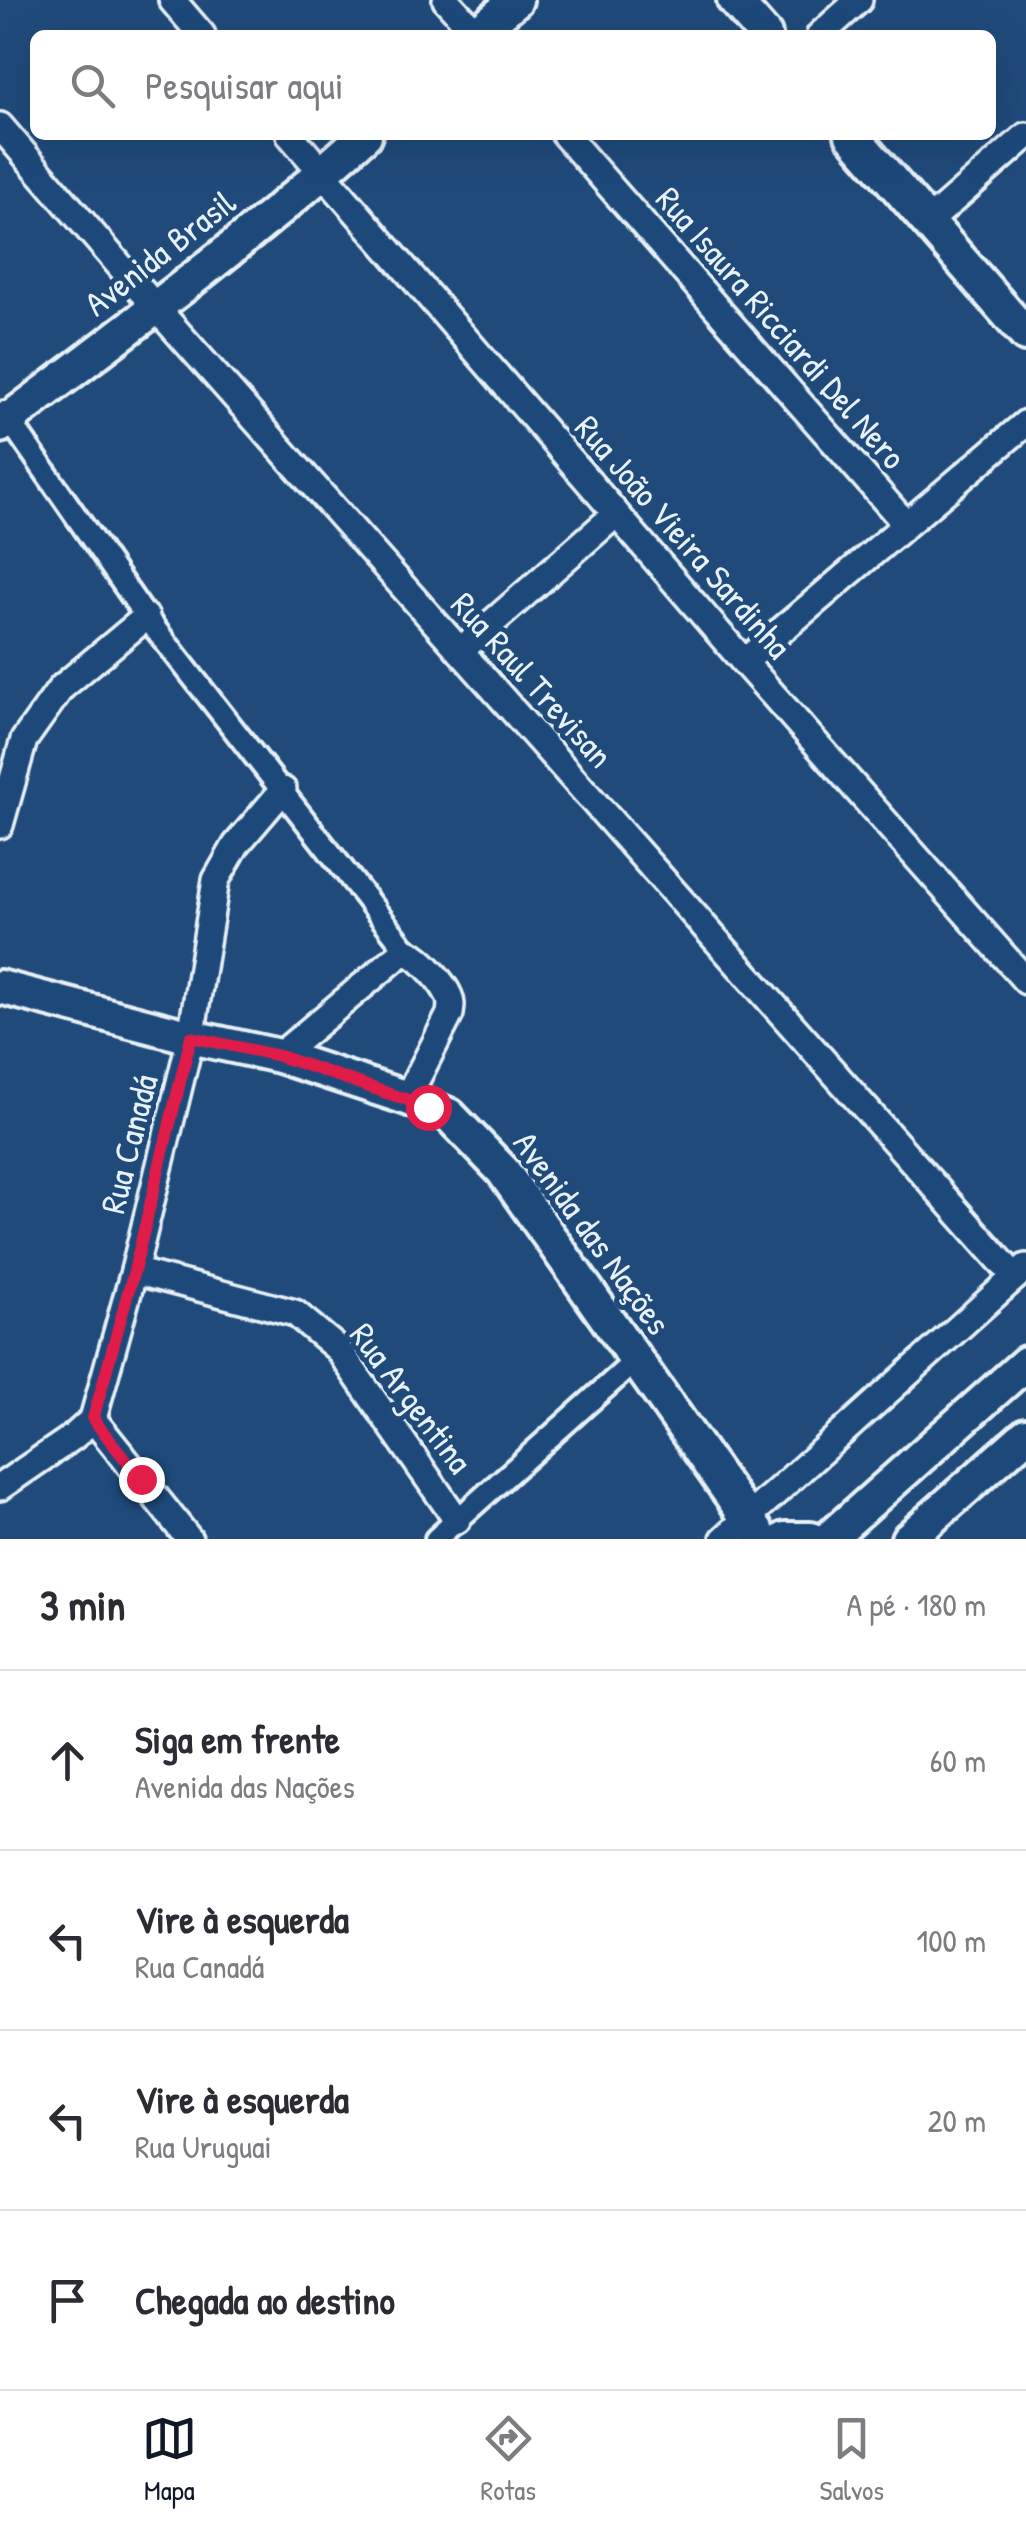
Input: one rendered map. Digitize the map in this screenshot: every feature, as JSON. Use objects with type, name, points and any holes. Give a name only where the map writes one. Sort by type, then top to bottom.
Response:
[{"type":"street","points":[[172,0],[198,30]]},
{"type":"street","points":[[446,0],[472,30]]},
{"type":"street","points":[[482,30],[516,0]]},
{"type":"street","points":[[734,0],[761,30]]},
{"type":"street","points":[[826,30],[860,0]]},
{"type":"street","name":"Rua Raul Trevisan","points":[[0,126],[460,651],[1021,1272]]},
{"type":"street","points":[[928,222],[1026,136]]},
{"type":"street","name":"Rua João Vieira Sardinha","points":[[294,140],[1026,982]]},
{"type":"street","name":"Avenida Brasil","points":[[3,417],[157,309],[359,140]]},
{"type":"street","name":"Rua Isaura Ricciardi Del Nero","points":[[569,140],[905,523]]},
{"type":"street","points":[[856,140],[1026,335]]},
{"type":"street","points":[[3,417],[146,617],[408,952],[424,962],[449,996],[450,1014],[407,1098]]},
{"type":"street","points":[[744,662],[1026,422]]},
{"type":"street","points":[[460,651],[616,514]]},
{"type":"street","points":[[0,825],[24,740],[61,688],[146,617]]},
{"type":"street","name":"Rua Canadá","points":[[93,1419],[191,1037],[216,880],[236,845],[283,790]]},
{"type":"street","points":[[279,1056],[398,956],[408,952]]},
{"type":"street","name":"Avenida das Nações","points":[[0,987],[279,1056],[449,1116],[504,1172],[635,1361],[744,1532]]},
{"type":"street","name":"Rua Argentina","points":[[134,1271],[295,1313],[338,1349],[457,1520]]},
{"type":"street","points":[[744,1532],[1021,1272]]},
{"type":"street","points":[[436,1539],[635,1361]]},
{"type":"street","points":[[828,1539],[1026,1363]]},
{"type":"street","points":[[0,1487],[74,1438],[93,1419],[188,1539]]},
{"type":"street","points":[[908,1539],[1026,1435]]},
{"type":"street","points":[[785,1539],[811,1539]]},
{"type":"route","points":[[141,1479],[93,1419],[191,1037],[279,1056],[428,1107]]}]
